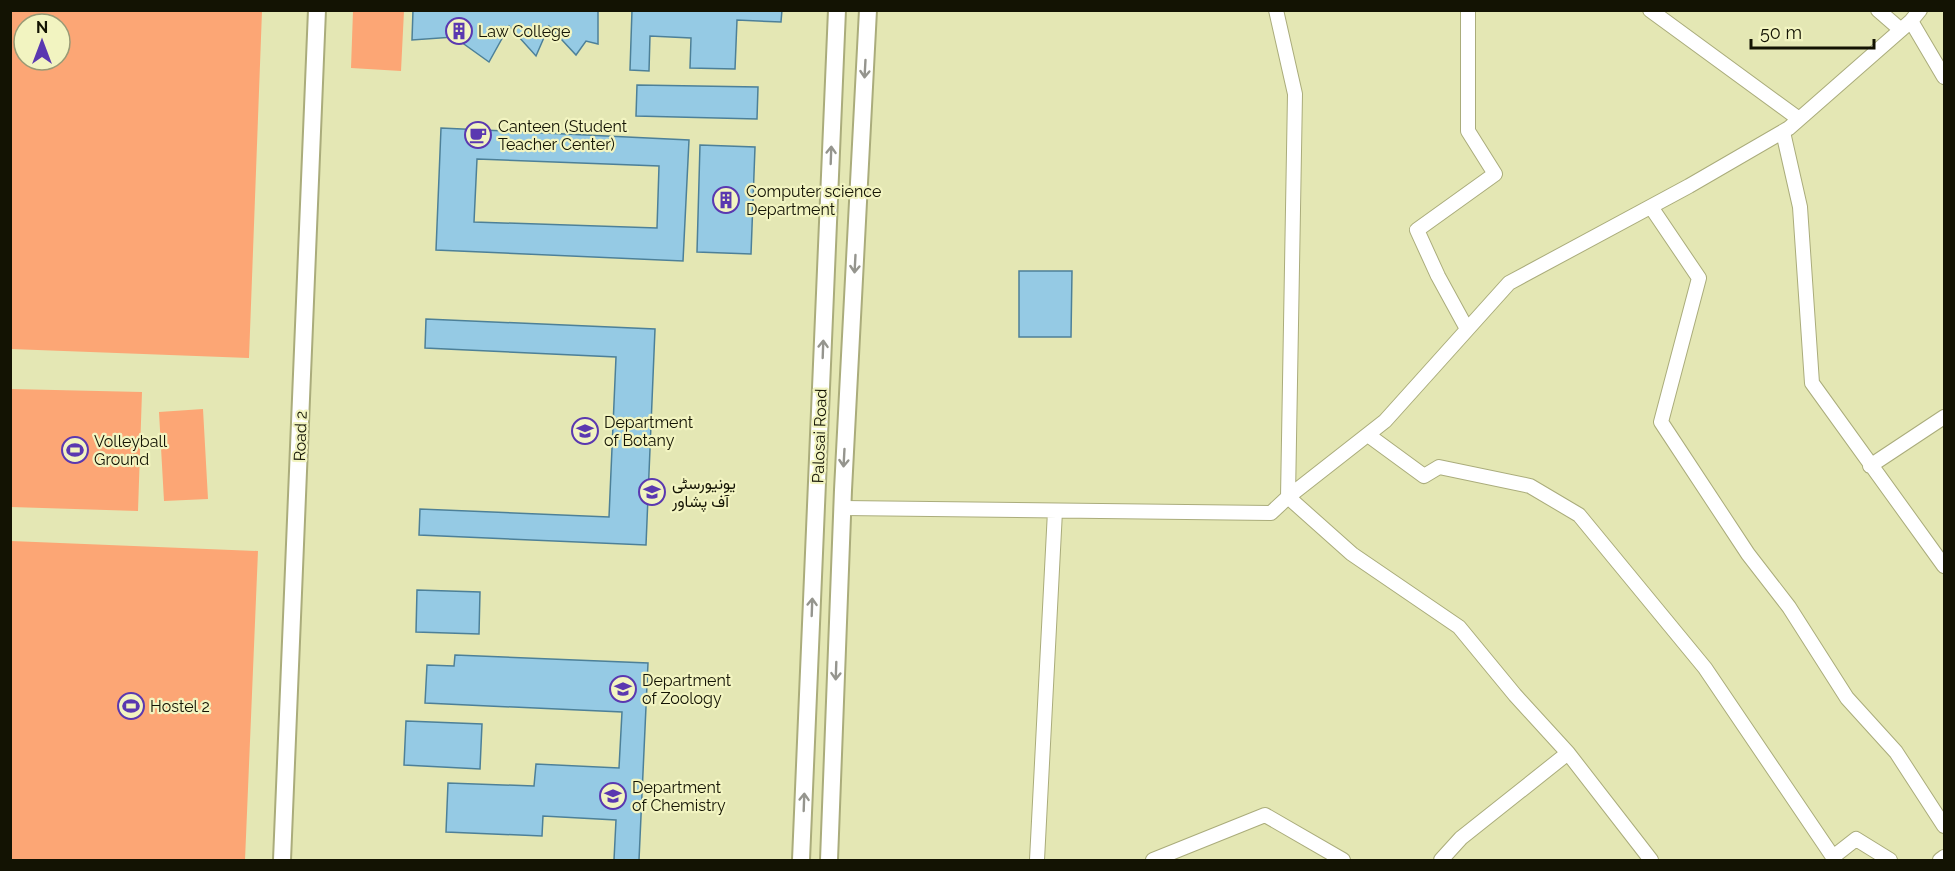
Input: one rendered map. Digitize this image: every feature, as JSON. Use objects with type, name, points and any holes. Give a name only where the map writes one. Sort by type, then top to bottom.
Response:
[{"type":"street","name":"Road 2","points":[[282,861],[317,10]]},
{"type":"street","name":"Palosai Road","points":[[801,857],[837,10]]},
{"type":"street","points":[[801,857],[829,858],[843,508],[868,10]]},
{"type":"street","points":[[1276,10],[1295,94],[1288,497],[1352,554],[1459,627],[1515,695],[1568,753],[1652,861]]},
{"type":"street","points":[[1467,329],[1438,276],[1417,230],[1495,174],[1468,131],[1468,10]]},
{"type":"street","points":[[1650,10],[1800,119]]},
{"type":"street","points":[[1878,10],[1911,21],[1944,77]]},
{"type":"street","points":[[816,505],[843,508],[1271,513],[1385,421],[1509,283],[1651,207],[1783,132],[1911,21]]},
{"type":"street","points":[[1783,132],[1800,207],[1812,383],[1944,566]]},
{"type":"street","points":[[1651,207],[1699,278],[1661,422],[1748,554],[1789,607],[1847,698],[1896,752],[1944,826]]},
{"type":"street","points":[[1870,466],[1944,417]]},
{"type":"street","points":[[1368,435],[1424,476],[1440,467],[1530,486],[1579,515],[1705,668],[1833,857],[1856,840],[1890,861]]},
{"type":"street","points":[[1037,861],[1055,511]]},
{"type":"street","points":[[1441,861],[1461,838],[1568,753]]},
{"type":"street","points":[[1153,861],[1265,815],[1343,861]]},
{"type":"street","points":[[1940,861],[1944,857]]},
{"type":"shaded area","points":[[11,10],[262,11],[249,358],[11,349]]},
{"type":"shaded area","points":[[353,11],[404,11],[401,71],[351,68]]},
{"type":"shaded area","name":"Volleyball Ground","points":[[11,389],[142,392],[138,511],[11,507]]},
{"type":"shaded area","points":[[203,409],[208,499],[164,501],[159,412]]},
{"type":"shaded area","name":"Hostel 2","points":[[11,541],[258,551],[245,860],[11,860]]},
{"type":"building","name":"Law College","points":[[413,10],[621,10],[598,11],[598,44],[586,41],[576,55],[549,26],[536,56],[509,26],[489,62],[454,37],[412,40]]},
{"type":"building","points":[[632,10],[782,10],[781,22],[737,20],[735,69],[690,68],[691,38],[650,36],[649,71],[630,70]]},
{"type":"building","points":[[637,85],[758,87],[757,119],[636,116]]},
{"type":"building","points":[[441,128],[689,140],[683,261],[436,250]],"holes":[[[477,159],[659,166],[657,228],[474,222]]]},
{"type":"building","name":"Computer science Department","points":[[700,145],[755,147],[751,254],[697,252]]},
{"type":"building","points":[[1019,271],[1072,271],[1071,337],[1019,337]]},
{"type":"building","points":[[426,319],[655,329],[646,545],[419,535],[420,509],[609,517],[616,357],[425,348]]},
{"type":"building","points":[[417,590],[480,592],[479,634],[416,632]]},
{"type":"building","points":[[455,655],[648,663],[639,860],[614,860],[616,820],[543,816],[542,836],[446,832],[448,783],[534,786],[536,764],[619,768],[622,712],[425,703],[427,665],[454,666]]},
{"type":"building","points":[[406,721],[482,724],[480,769],[404,765]]},
{"type":"place","name":"Law College","points":[[459,31]]},
{"type":"place","name":"Canteen (Student Teacher Center)","points":[[478,135]]},
{"type":"place","name":"Computer science Department","points":[[726,200]]},
{"type":"place","name":"Department of Botany","points":[[585,431]]},
{"type":"place","name":"Volleyball Ground","points":[[75,450]]},
{"type":"place","name":"یونیورسٹی آف پشاور","points":[[652,492]]},
{"type":"place","name":"Department of Zoology","points":[[623,689]]},
{"type":"place","name":"Hostel 2","points":[[131,706]]},
{"type":"place","name":"Department of Chemistry","points":[[613,796]]}]
